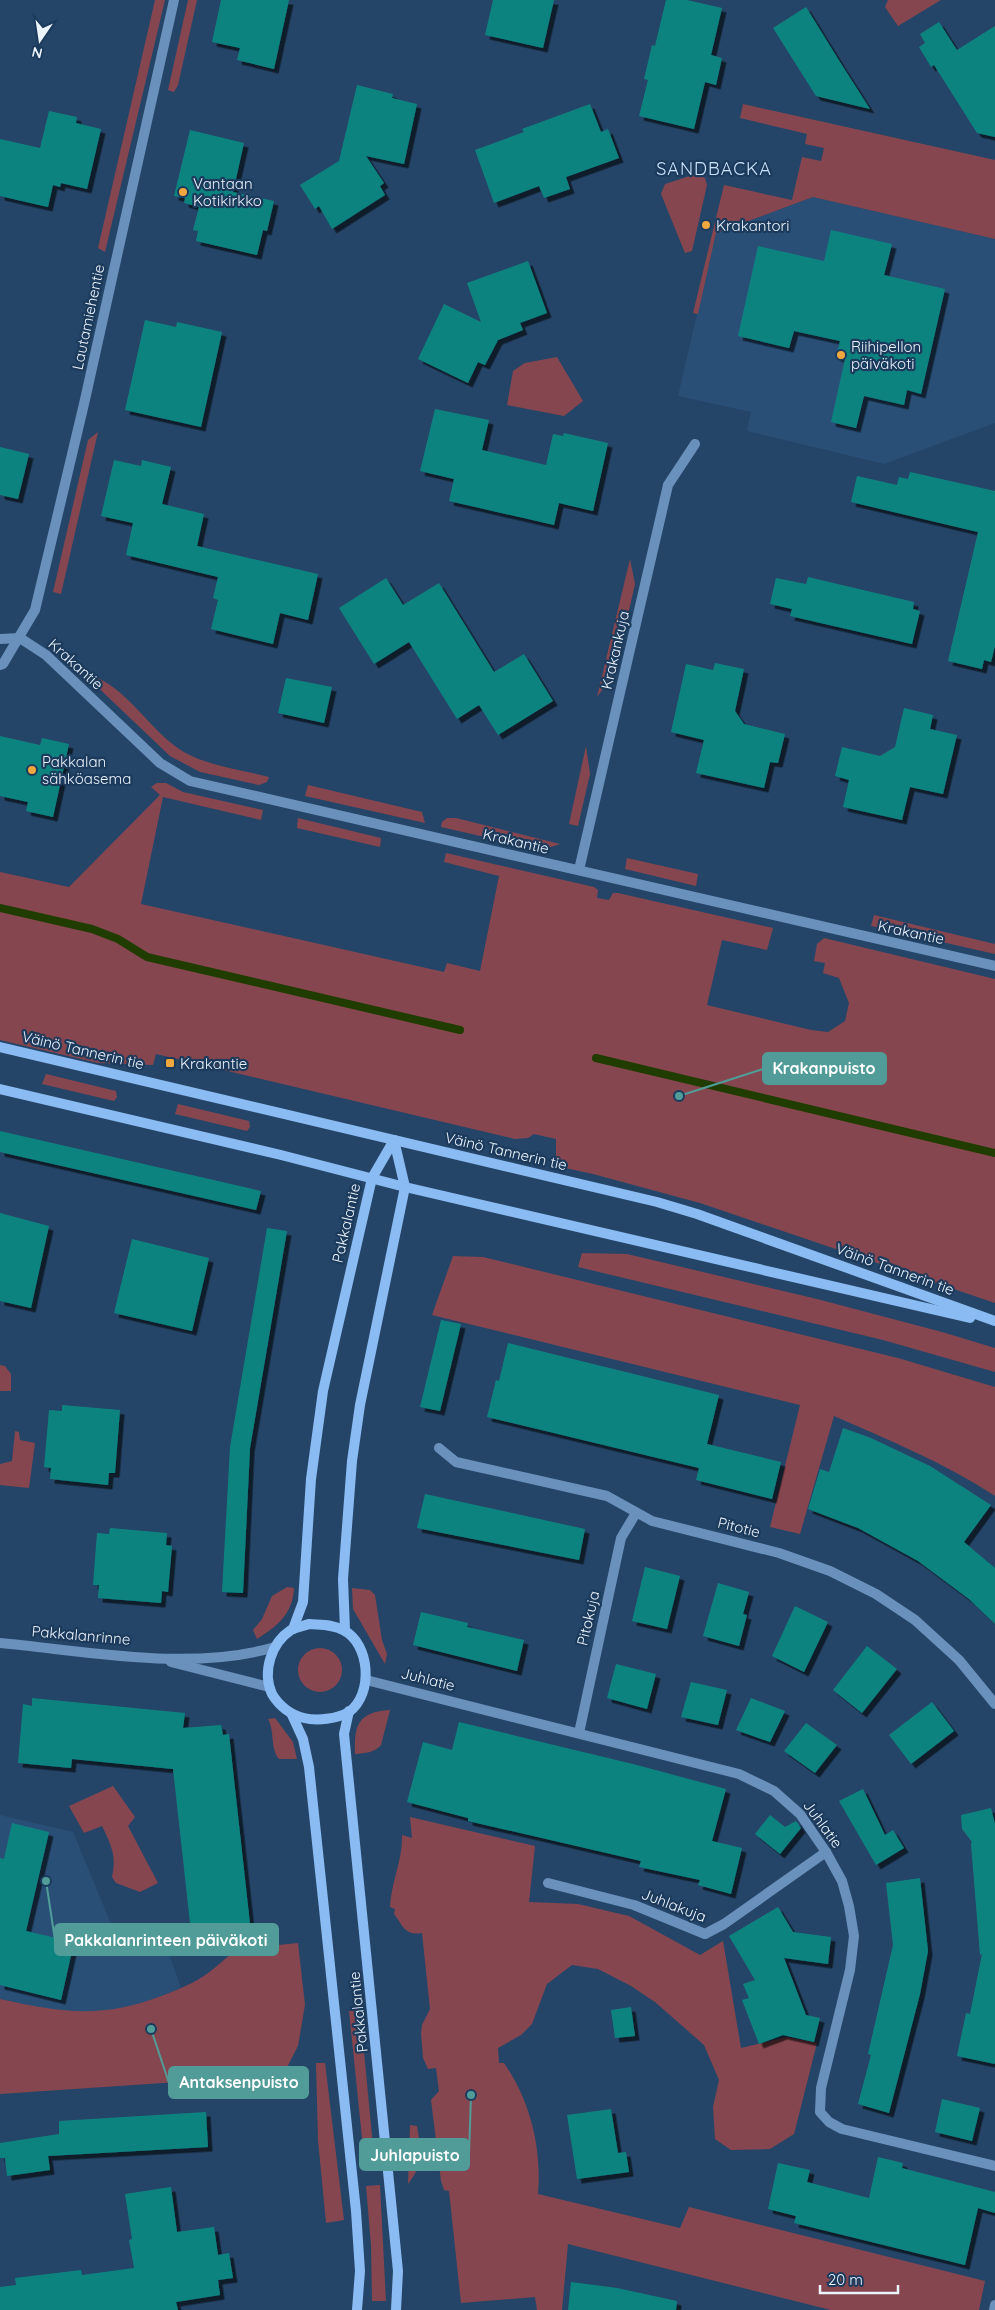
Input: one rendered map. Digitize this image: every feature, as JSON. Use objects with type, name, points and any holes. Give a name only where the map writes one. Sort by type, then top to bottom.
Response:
[{"type":"street","name":"Lautamiehentie","points":[[0,665],[3,664],[20,638],[35,610],[84,404],[174,0]]},
{"type":"street","name":"Krakankuja","points":[[579,870],[668,485],[695,444]]},
{"type":"street","points":[[0,639],[20,638]]},
{"type":"street","name":"Krakantie","points":[[20,638],[46,655],[160,763],[190,781],[995,966]]},
{"type":"street","name":"Väinö Tannerin tie","points":[[0,1046],[657,1202],[697,1214],[995,1322]]},
{"type":"street","name":"Väinö Tannerin tie","points":[[0,1090],[281,1155],[405,1187],[995,1322]]},
{"type":"street","points":[[344,1630],[343,1578],[354,1442],[378,1309],[405,1187],[394,1140]]},
{"type":"street","name":"Pakkalantie","points":[[292,1629],[303,1602],[311,1479],[323,1391],[372,1178],[394,1140]]},
{"type":"street","name":"Pitotie","points":[[440,1448],[456,1462],[607,1496],[652,1521],[779,1553],[830,1571],[876,1594],[915,1620],[959,1660],[995,1704]]},
{"type":"street","name":"Pitokuja","points":[[579,1732],[621,1538],[636,1513]]},
{"type":"street","points":[[309,1624],[329,1624],[344,1630],[357,1643],[364,1656],[366,1680],[362,1694],[350,1711],[331,1718],[311,1720],[292,1715],[276,1700],[269,1687],[267,1670],[275,1647],[292,1629],[309,1624]]},
{"type":"street","name":"Pakkalanrinne","points":[[0,1643],[158,1658],[204,1658],[247,1655],[275,1647]]},
{"type":"street","name":"Pakkalanrinne","points":[[158,1658],[269,1687]]},
{"type":"street","name":"Juhlatie","points":[[366,1680],[579,1732],[739,1774],[774,1791],[800,1814],[826,1852],[842,1881],[854,1936],[850,1970],[821,2088],[820,2112],[829,2122],[842,2129],[995,2166]]},
{"type":"street","name":"Pakkalantie","points":[[350,1711],[344,1734],[398,2271],[396,2310]]},
{"type":"street","name":"Pakkalantie","points":[[292,1715],[303,1739],[309,1767],[356,2211],[360,2271],[357,2310]]},
{"type":"street","name":"Juhlakuja","points":[[548,1883],[634,1905],[706,1934],[724,1924],[826,1852]]},
{"type":"street","points":[[994,2310],[995,2305]]},
{"type":"shaded area","points":[[155,0],[165,0],[105,252],[98,248]]},
{"type":"shaded area","points":[[188,0],[197,0],[178,85],[174,92],[168,90]]},
{"type":"shaded area","points":[[888,0],[941,0],[898,26],[885,7]]},
{"type":"shaded area","points":[[743,104],[995,160],[995,239],[813,197],[716,233],[698,314],[693,313],[724,185],[792,200],[802,157],[821,161],[824,148],[805,144],[807,134],[740,118]]},
{"type":"shaded area","points":[[696,174],[705,178],[707,185],[692,251],[685,253],[661,194],[665,184]]},
{"type":"shaded area","name":"Riihipellon päiväkoti","points":[[813,197],[995,239],[995,423],[884,464],[747,431],[751,412],[678,396],[716,233]]},
{"type":"shaded area","points":[[557,357],[583,401],[564,416],[507,405],[513,371],[525,363]]},
{"type":"shaded area","points":[[98,432],[61,594],[53,592],[88,440]]},
{"type":"shaded area","points":[[630,559],[635,584],[615,672],[597,697]]},
{"type":"shaded area","points":[[91,675],[115,688],[175,746],[207,762],[269,777],[267,782],[259,785],[200,772],[170,756],[87,677]]},
{"type":"shaded area","points":[[586,746],[590,774],[578,826],[569,824]]},
{"type":"shaded area","points":[[157,783],[166,783],[183,792],[263,810],[261,820],[163,797],[141,904],[444,972],[447,963],[480,971],[499,876],[444,862],[446,853],[594,887],[598,890],[597,898],[609,900],[613,893],[618,893],[773,928],[767,950],[722,940],[707,1005],[811,1030],[828,1032],[845,1021],[849,1003],[839,978],[823,973],[825,963],[814,961],[817,944],[824,938],[995,979],[995,1303],[700,1203],[556,1166],[556,1139],[534,1134],[528,1138],[515,1139],[156,1054],[153,1065],[98,1063],[0,1040],[0,872],[69,887],[160,795],[151,787]]},
{"type":"shaded area","points":[[308,785],[422,812],[425,823],[305,796]]},
{"type":"shaded area","points":[[298,818],[381,838],[380,847],[297,828]]},
{"type":"shaded area","points":[[447,818],[456,818],[560,844],[542,850],[441,827],[442,822]]},
{"type":"shaded area","points":[[627,858],[698,874],[696,886],[625,869]]},
{"type":"shaded area","points":[[874,915],[995,944],[995,954],[871,926]]},
{"type":"shaded area","points":[[46,1074],[116,1091],[117,1097],[114,1101],[42,1084]]},
{"type":"shaded area","points":[[178,1104],[249,1121],[250,1127],[247,1131],[175,1114]]},
{"type":"shaded area","points":[[582,1253],[627,1254],[817,1299],[942,1332],[995,1348],[995,1372],[883,1340],[578,1267]]},
{"type":"shaded area","points":[[453,1256],[483,1257],[898,1358],[995,1387],[995,1496],[937,1463],[834,1416],[800,1534],[770,1527],[800,1405],[432,1315]]},
{"type":"shaded area","points":[[0,1365],[5,1366],[11,1374],[11,1391],[0,1391]]},
{"type":"shaded area","points":[[15,1431],[19,1432],[20,1440],[35,1443],[29,1488],[0,1485],[0,1464],[12,1461]]},
{"type":"shaded area","points":[[287,1587],[294,1588],[291,1605],[287,1612],[278,1624],[257,1639],[253,1630],[262,1619],[272,1596]]},
{"type":"shaded area","points":[[352,1588],[370,1590],[375,1595],[382,1640],[387,1654],[385,1664],[353,1609]]},
{"type":"shaded area","points":[[320,1648],[332,1652],[338,1658],[342,1670],[338,1682],[332,1688],[320,1692],[308,1688],[302,1682],[298,1670],[302,1658],[308,1652]]},
{"type":"shaded area","points":[[390,1710],[381,1745],[372,1751],[355,1754],[357,1728],[360,1722],[371,1714]]},
{"type":"shaded area","points":[[275,1718],[293,1742],[297,1759],[279,1759],[276,1755],[268,1719]]},
{"type":"shaded area","points":[[113,1786],[135,1817],[128,1826],[158,1883],[140,1892],[116,1883],[112,1877],[114,1863],[112,1851],[102,1826],[84,1833],[69,1806]]},
{"type":"shaded area","points":[[0,1815],[73,1832],[113,1929],[163,1937],[181,1988],[139,2005],[106,2012],[73,2012],[42,2009],[0,1999]]},
{"type":"shaded area","points":[[410,1817],[535,1846],[529,1902],[578,1904],[629,1916],[700,1955],[723,1941],[741,2048],[787,2037],[817,2043],[794,2134],[770,2149],[731,2150],[715,2139],[713,2107],[719,2080],[704,2045],[655,2002],[631,1986],[598,1969],[572,1965],[547,1984],[532,2024],[521,2035],[498,2048],[499,2063],[504,2063],[513,2077],[521,2093],[532,2125],[538,2159],[538,2194],[680,2228],[689,2207],[985,2281],[979,2310],[831,2310],[568,2244],[562,2310],[537,2310],[535,2297],[461,2303],[449,2191],[444,2190],[441,2181],[431,2100],[439,2091],[436,2068],[428,2069],[423,2058],[422,2025],[430,2009],[422,1933],[416,1934],[405,1930],[394,1914],[395,1909],[390,1907],[392,1889],[401,1853],[402,1835],[412,1838]]},
{"type":"shaded area","points":[[251,1936],[268,1946],[298,1943],[305,2005],[298,2046],[283,2075],[0,2094],[0,1999],[43,2008],[82,2011],[101,2011],[142,2003],[198,1980]]},
{"type":"shaded area","points":[[360,2010],[375,2167],[365,2167],[349,2011]]},
{"type":"shaded area","points":[[316,2063],[325,2063],[344,2220],[326,2223],[318,2140]]},
{"type":"shaded area","points":[[410,2125],[417,2126],[421,2156],[418,2169],[408,2184]]},
{"type":"shaded area","points":[[380,2185],[386,2301],[372,2301],[371,2245],[366,2186]]},
{"type":"building","points":[[221,0],[289,0],[274,69],[237,60],[240,48],[212,42]]},
{"type":"building","points":[[493,0],[554,0],[543,48],[485,35]]},
{"type":"building","points":[[666,0],[687,0],[722,8],[711,55],[722,58],[716,85],[705,82],[694,129],[639,116],[648,80],[644,79],[652,45],[655,46]]},
{"type":"building","points":[[806,7],[870,109],[816,96],[773,28]]},
{"type":"building","points":[[939,22],[957,50],[995,26],[995,137],[977,133],[934,65],[931,67],[919,47],[925,43],[920,34]]},
{"type":"building","points":[[357,85],[393,94],[392,98],[417,104],[404,164],[366,156],[384,183],[380,186],[385,195],[332,229],[319,206],[315,209],[300,185],[339,161]]},
{"type":"building","points":[[590,104],[601,132],[608,129],[619,158],[566,177],[570,189],[544,198],[539,186],[494,203],[475,150],[524,132],[522,129]]},
{"type":"building","points":[[49,111],[77,117],[76,123],[101,129],[87,189],[61,183],[60,187],[53,185],[48,207],[0,196],[0,139],[40,148]]},
{"type":"building","points":[[190,130],[244,143],[233,192],[274,201],[267,231],[263,230],[257,255],[196,241],[198,231],[193,230],[199,207],[184,203],[185,198],[174,196]]},
{"type":"building","points":[[831,230],[892,244],[884,275],[945,289],[921,394],[907,390],[904,405],[864,396],[856,428],[831,422],[845,359],[836,357],[840,341],[794,331],[789,348],[738,336],[758,246],[824,261]]},
{"type":"building","points":[[528,261],[547,313],[520,323],[523,330],[498,340],[485,365],[478,362],[468,383],[418,359],[444,304],[481,322],[467,283]]},
{"type":"building","points":[[145,320],[176,327],[177,322],[222,332],[201,427],[125,410]]},
{"type":"building","points":[[435,409],[489,420],[482,450],[546,465],[553,434],[563,436],[564,433],[608,443],[593,511],[559,503],[554,525],[449,501],[454,479],[420,471]]},
{"type":"building","points":[[0,447],[29,454],[18,499],[0,495]]},
{"type":"building","points":[[114,460],[141,466],[142,460],[171,467],[162,504],[204,514],[197,546],[318,574],[308,620],[280,613],[273,644],[211,629],[218,600],[213,598],[218,577],[126,555],[133,523],[101,516]]},
{"type":"building","points":[[910,472],[995,491],[995,646],[991,662],[984,660],[982,669],[948,661],[978,532],[851,502],[857,476],[897,485],[899,477],[908,479]]},
{"type":"building","points":[[808,577],[914,602],[913,609],[920,611],[912,644],[790,616],[792,609],[770,604],[776,578],[806,584]]},
{"type":"building","points":[[386,578],[403,605],[439,583],[494,672],[524,654],[553,701],[498,735],[479,705],[457,719],[409,642],[374,664],[339,608]]},
{"type":"building","points":[[715,663],[744,669],[735,711],[744,724],[785,734],[778,763],[770,762],[764,788],[696,773],[704,740],[671,732],[686,664],[713,670]]},
{"type":"building","points":[[286,678],[332,687],[324,723],[278,713]]},
{"type":"building","points":[[904,708],[933,715],[930,729],[957,735],[943,794],[910,787],[902,820],[843,807],[849,780],[835,776],[842,747],[880,756],[895,747]]},
{"type":"building","name":"Pakkalan sähköasema","points":[[0,736],[40,745],[42,738],[69,744],[53,817],[26,811],[28,802],[0,796]]},
{"type":"building","points":[[0,1131],[261,1191],[256,1210],[0,1152]]},
{"type":"building","points":[[0,1213],[49,1226],[31,1308],[0,1301]]},
{"type":"building","points":[[267,1228],[287,1231],[250,1448],[243,1593],[222,1592],[230,1447]]},
{"type":"building","points":[[132,1239],[209,1258],[192,1331],[114,1313]]},
{"type":"building","points":[[441,1320],[461,1324],[440,1411],[420,1407]]},
{"type":"building","points":[[508,1343],[719,1395],[707,1444],[781,1462],[772,1499],[696,1480],[699,1468],[487,1417],[496,1380],[499,1381]]},
{"type":"building","points":[[62,1405],[120,1410],[115,1473],[109,1473],[108,1485],[50,1479],[51,1468],[44,1467],[49,1410],[62,1411]]},
{"type":"building","points":[[843,1428],[871,1438],[930,1466],[991,1505],[964,1542],[995,1568],[995,1624],[969,1599],[918,1561],[858,1528],[808,1509],[820,1469],[829,1472]]},
{"type":"building","points":[[425,1494],[585,1529],[579,1560],[417,1528]]},
{"type":"building","points":[[110,1528],[167,1533],[166,1545],[172,1546],[168,1592],[162,1591],[161,1603],[98,1598],[99,1585],[93,1585],[97,1533],[109,1534]]},
{"type":"building","points":[[645,1567],[680,1576],[667,1629],[632,1621]]},
{"type":"building","points":[[718,1583],[749,1592],[743,1614],[747,1615],[739,1646],[703,1636]]},
{"type":"building","points":[[795,1606],[828,1622],[804,1672],[772,1656]]},
{"type":"building","points":[[421,1612],[468,1623],[467,1627],[524,1640],[517,1671],[413,1645]]},
{"type":"building","points":[[867,1646],[897,1669],[862,1713],[833,1690]]},
{"type":"building","points":[[616,1664],[656,1674],[647,1709],[607,1698]]},
{"type":"building","points":[[691,1682],[727,1690],[718,1725],[681,1717]]},
{"type":"building","points":[[32,1698],[185,1713],[183,1728],[221,1725],[223,1735],[229,1734],[251,1933],[192,1941],[173,1769],[72,1759],[71,1768],[18,1763],[23,1704],[32,1706]]},
{"type":"building","points":[[751,1698],[785,1711],[770,1742],[736,1730]]},
{"type":"building","points":[[932,1702],[954,1731],[911,1764],[889,1735]]},
{"type":"building","points":[[459,1722],[637,1765],[726,1789],[712,1841],[742,1848],[731,1894],[698,1885],[700,1880],[639,1867],[641,1861],[468,1821],[468,1818],[407,1802],[423,1742],[452,1750]]},
{"type":"building","points":[[806,1723],[837,1745],[815,1773],[784,1751]]},
{"type":"building","points":[[863,1789],[885,1835],[893,1830],[904,1848],[876,1865],[839,1801]]},
{"type":"building","points":[[991,1808],[995,1824],[995,2064],[957,2056],[966,2013],[970,2014],[982,1954],[980,1955],[972,1842],[962,1829],[961,1815]]},
{"type":"building","points":[[770,1815],[785,1827],[796,1821],[801,1828],[780,1854],[755,1834]]},
{"type":"building","points":[[12,1823],[49,1832],[26,1931],[74,1942],[61,2000],[0,1985],[0,1858],[4,1859]]},
{"type":"building","points":[[920,1878],[928,1951],[920,1994],[889,2113],[858,2104],[871,2055],[868,2054],[893,1945],[886,1883]]},
{"type":"building","points":[[778,1907],[793,1932],[831,1937],[828,1964],[784,1958],[806,2015],[820,2018],[814,2042],[783,2035],[759,2044],[742,2000],[749,1998],[743,1984],[755,1980],[729,1936]]},
{"type":"building","points":[[631,2007],[635,2036],[615,2038],[611,2010]]},
{"type":"building","points":[[942,2099],[980,2108],[972,2141],[935,2132]]},
{"type":"building","points":[[611,2109],[618,2153],[626,2152],[629,2172],[577,2179],[567,2115]]},
{"type":"building","points":[[206,2112],[208,2147],[48,2156],[50,2170],[7,2176],[5,2158],[0,2158],[0,2143],[59,2134],[59,2121]]},
{"type":"building","points":[[878,2157],[903,2163],[902,2168],[995,2192],[995,2213],[978,2208],[965,2265],[794,2223],[796,2216],[768,2209],[778,2163],[810,2170],[807,2182],[869,2198]]},
{"type":"building","points":[[171,2187],[177,2232],[214,2227],[218,2255],[229,2253],[233,2278],[218,2280],[220,2295],[176,2302],[178,2310],[0,2310],[0,2287],[16,2285],[15,2278],[81,2270],[82,2275],[134,2268],[129,2240],[132,2239],[125,2194]]},
{"type":"building","points":[[571,2282],[617,2288],[677,2301],[676,2310],[568,2310]]},
{"type":"waterway","points":[[0,908],[92,929],[118,939],[147,957],[460,1030]]},
{"type":"waterway","points":[[596,1058],[995,1153]]},
{"type":"place","name":"Vantaan Kotikirkko","points":[[183,192]]},
{"type":"place","name":"Krakantori","points":[[706,225]]},
{"type":"place","name":"Riihipellon päiväkoti","points":[[841,355]]},
{"type":"place","name":"Pakkalan sähköasema","points":[[32,770]]},
{"type":"place","name":"Krakantie","points":[[170,1063]]},
{"type":"place","name":"Krakanpuisto","points":[[679,1096]]},
{"type":"place","name":"Pakkalanrinteen päiväkoti","points":[[46,1881]]},
{"type":"place","name":"Antaksenpuisto","points":[[151,2029]]},
{"type":"place","name":"Juhlapuisto","points":[[471,2095]]},
{"type":"district","name":"SANDBACKA","points":[[714,168]]}]
